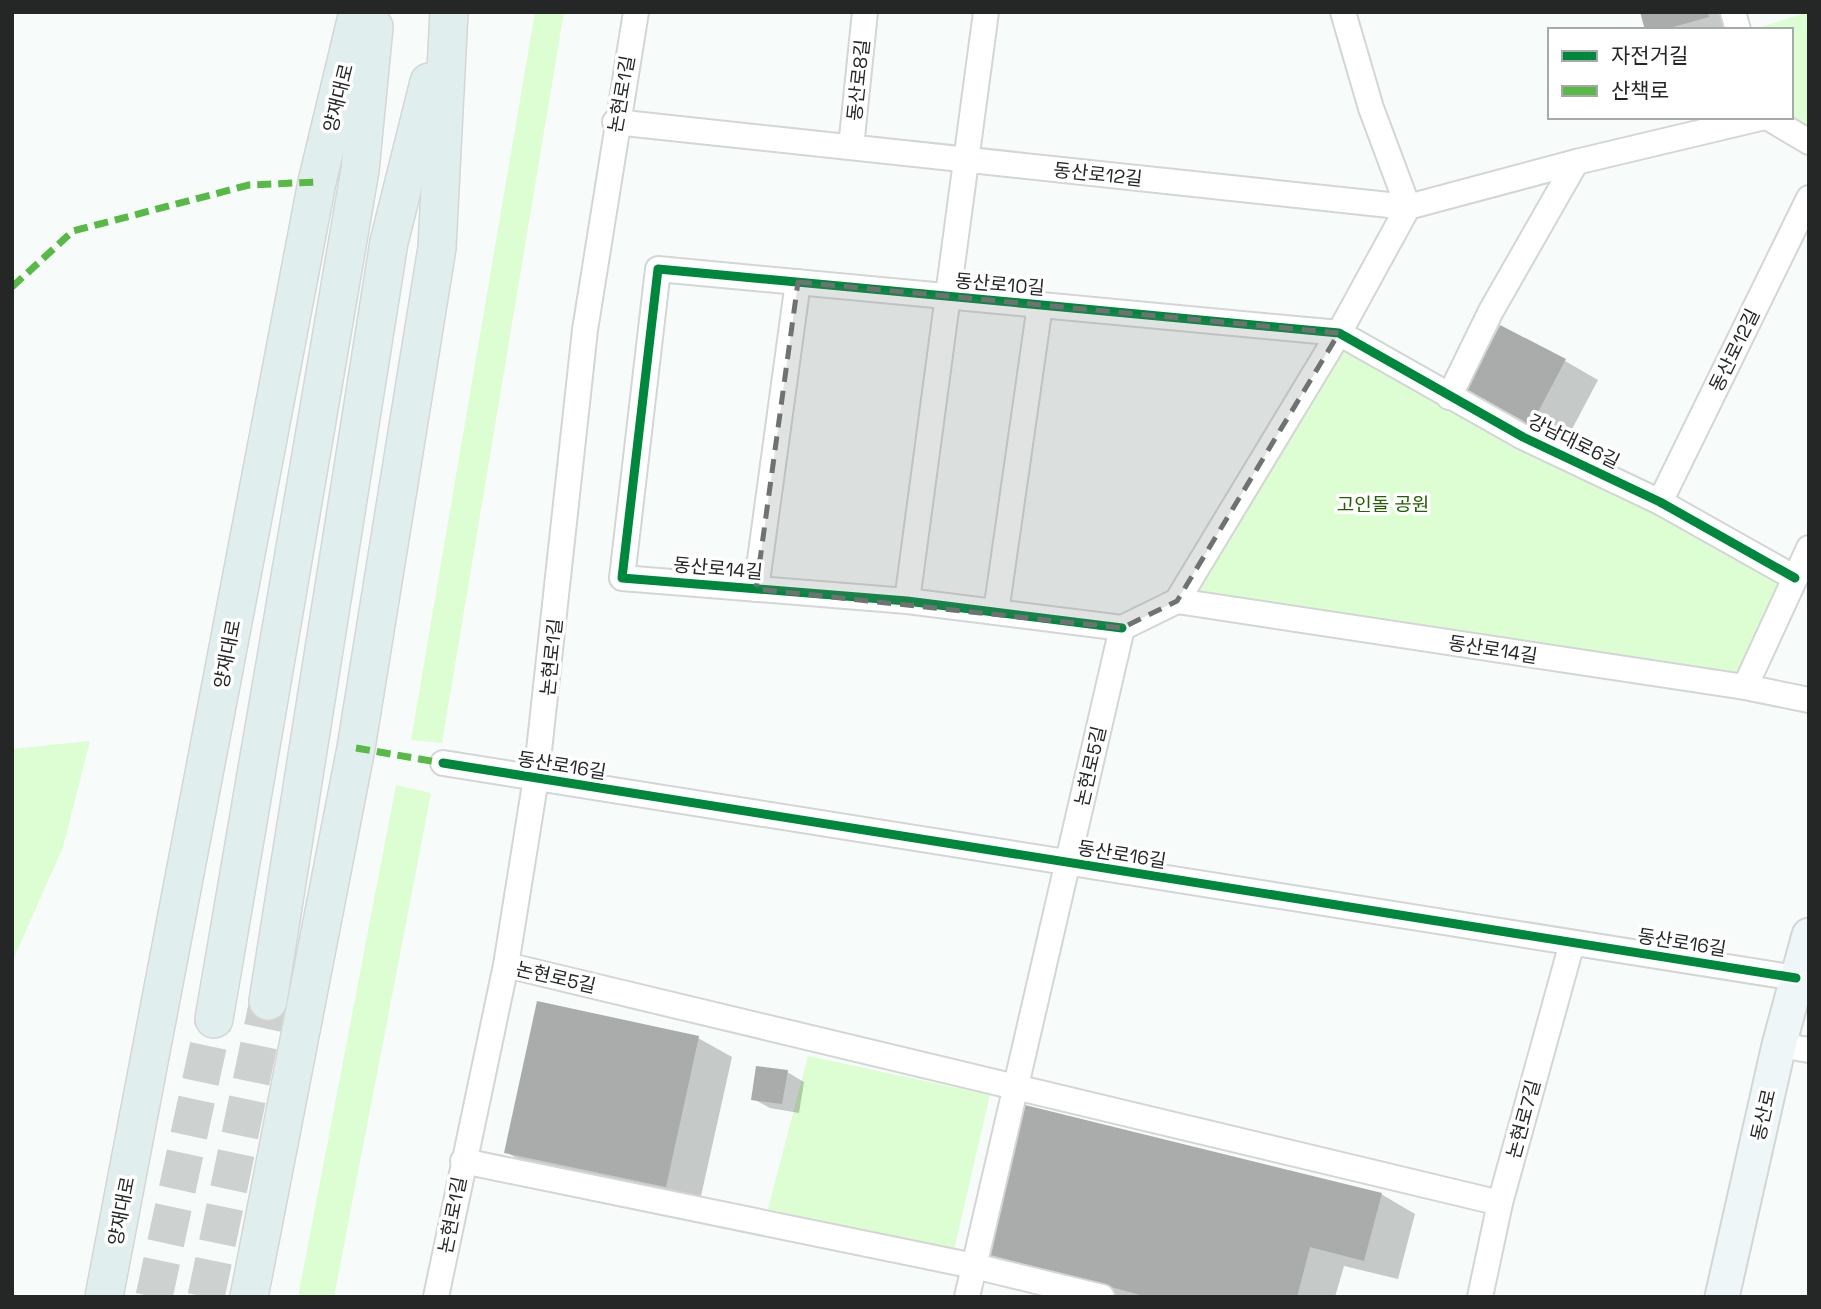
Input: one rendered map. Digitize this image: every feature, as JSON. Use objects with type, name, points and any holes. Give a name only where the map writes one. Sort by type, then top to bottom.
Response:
[{"type":"main road","name":"양재대로","points":[[104,1297],[317,182],[358,12]]},
{"type":"main road","name":"양재대로","points":[[214,1019],[360,170],[376,12]]},
{"type":"main road","points":[[268,1002],[389,242],[448,12]]},
{"type":"main road","points":[[249,1297],[356,748],[437,248],[448,12]]},
{"type":"street","name":"논현로1길","points":[[436,1297],[506,965],[536,778],[585,330],[615,122],[636,12]]},
{"type":"street","name":"동산로8길","points":[[851,148],[865,12]]},
{"type":"street","name":"동산로10길","points":[[906,601],[986,12]]},
{"type":"street","points":[[1122,628],[1177,601],[1339,333],[1408,207],[1371,108],[1340,13]]},
{"type":"street","name":"동산로12길","points":[[615,122],[1408,207],[1576,162],[1758,119]]},
{"type":"street","name":"동산로12길","points":[[1769,119],[1809,142]]},
{"type":"street","points":[[1449,397],[1491,311],[1576,162]]},
{"type":"street","name":"동산로12길","points":[[1660,502],[1809,198]]},
{"type":"street","name":"동산로10길","points":[[658,269],[1339,333]]},
{"type":"street","name":"동산로14길","points":[[658,269],[622,578],[906,601],[1122,628]]},
{"type":"street","points":[[756,589],[798,282]]},
{"type":"street","points":[[996,612],[1040,305]]},
{"type":"street","name":"강남대로6길","points":[[1339,333],[1523,437],[1660,502],[1795,578]]},
{"type":"street","points":[[1745,687],[1809,548]]},
{"type":"street","name":"동산로14길","points":[[1177,601],[1745,687],[1809,700]]},
{"type":"street","name":"논현로5길","points":[[967,1297],[1122,628]]},
{"type":"street","name":"동산로16길","points":[[443,764],[1796,978]]},
{"type":"street","name":"동산로","points":[[1722,1297],[1794,1047],[1796,978],[1809,935]]},
{"type":"street","name":"논현로7길","points":[[1480,1297],[1500,1203],[1572,943]]},
{"type":"street","name":"논현로5길","points":[[506,965],[1500,1203]]},
{"type":"street","points":[[463,1161],[974,1266],[1102,1297]]},
{"type":"highlighted area","points":[[798,282],[1339,333],[1177,601],[1122,628],[756,589]]},
{"type":"green space","points":[[535,12],[564,12],[442,743],[411,740]]},
{"type":"green space","points":[[1809,12],[1809,142],[1792,119],[1793,28],[1757,28]]},
{"type":"green space","name":"고인돌 공원","points":[[1339,333],[1795,578],[1745,687],[1177,601]]},
{"type":"green space","points":[[90,741],[63,847],[12,962],[12,749]]},
{"type":"green space","points":[[396,785],[431,793],[334,1297],[298,1297]]},
{"type":"green space","points":[[808,1056],[990,1095],[954,1250],[768,1209]]},
{"type":"building","points":[[1640,12],[1708,12],[1709,17],[1669,28],[1644,28]]},
{"type":"building","points":[[1500,325],[1566,359],[1527,433],[1462,398]]},
{"type":"building","points":[[537,1001],[699,1036],[666,1187],[504,1153]]},
{"type":"building","points":[[756,1066],[788,1070],[782,1104],[751,1100]]},
{"type":"building","points":[[1021,1104],[1382,1193],[1364,1261],[1310,1247],[1297,1297],[1148,1297],[980,1252]]},
{"type":"tunnel","points":[[206,1297],[268,1001]]},
{"type":"tunnel","points":[[154,1297],[214,1019]]},
{"type":"marked path","points":[[12,287],[73,231],[249,185],[317,182]]},
{"type":"marked path","points":[[356,748],[443,763]]},
{"type":"cycle path","points":[[1122,628],[907,601],[622,578],[658,269],[1339,333],[1523,437],[1660,502],[1795,578]]},
{"type":"cycle path","points":[[443,763],[1796,978]]}]
